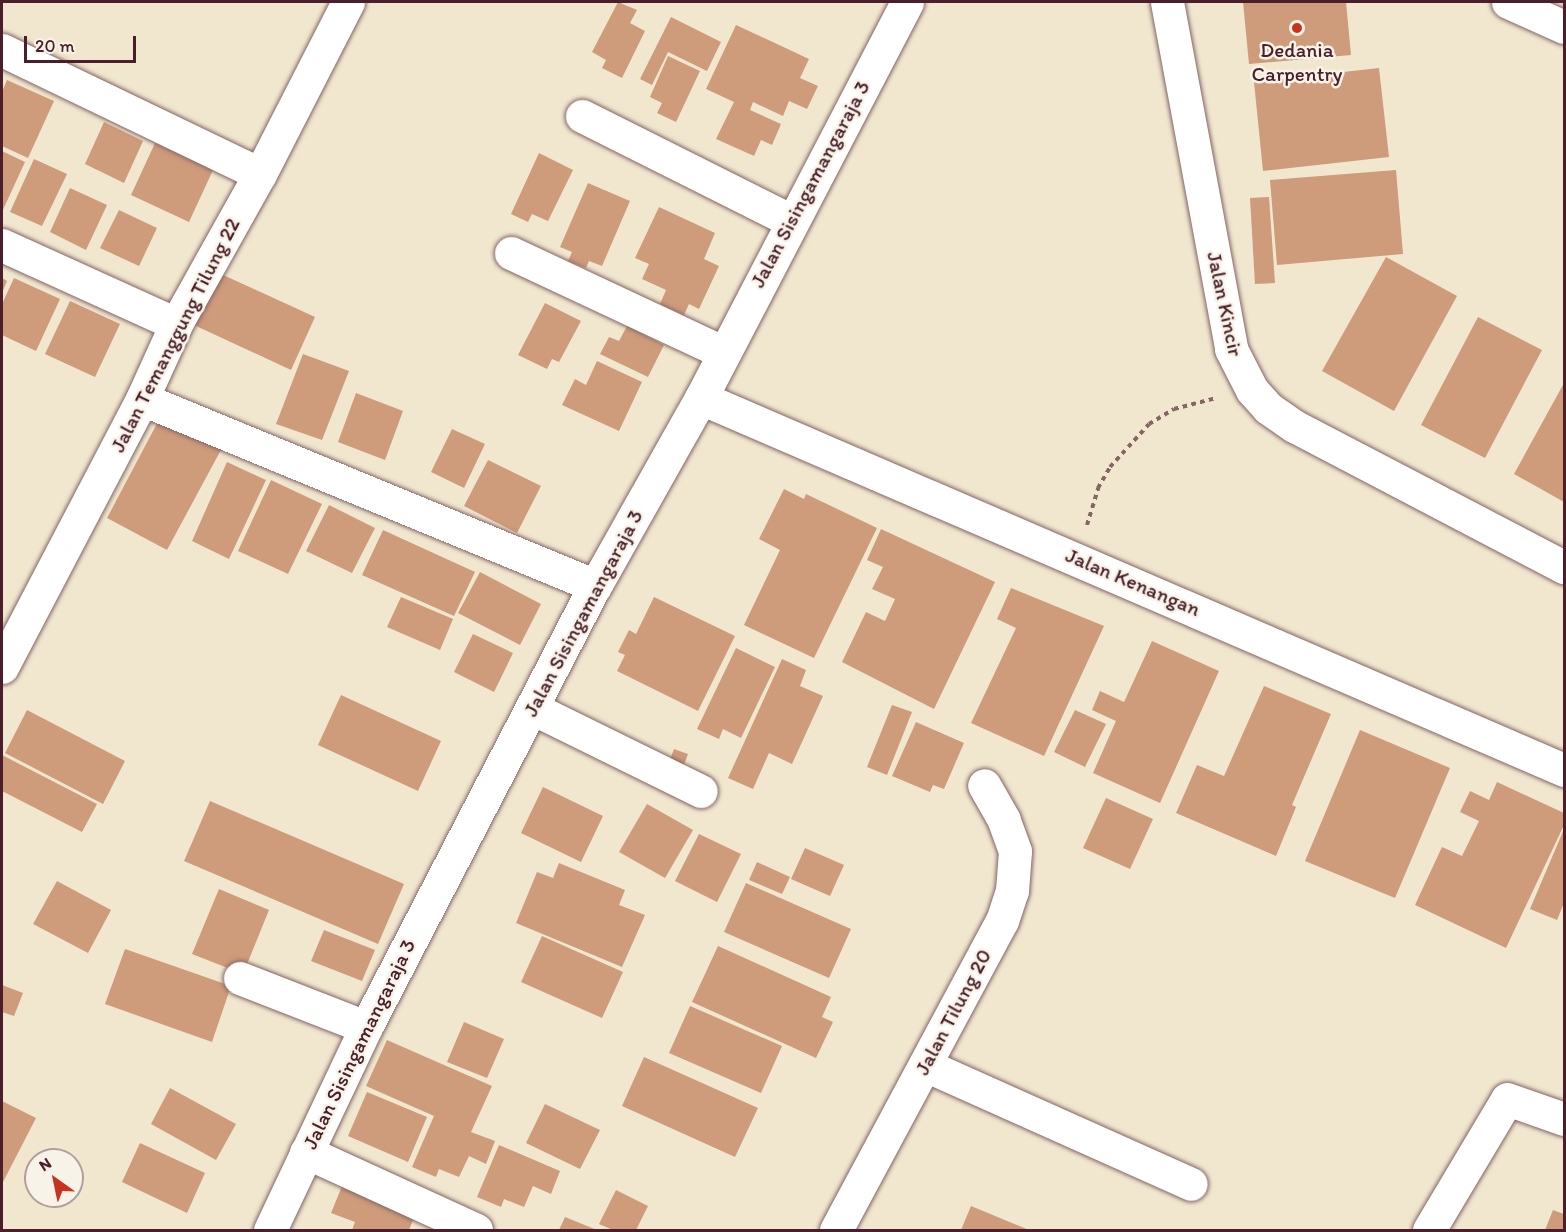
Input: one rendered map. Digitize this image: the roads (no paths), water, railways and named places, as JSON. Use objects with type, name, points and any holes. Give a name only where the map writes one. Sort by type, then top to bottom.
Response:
[{"type":"street","name":"Jalan Temanggung Tilung 22","points":[[2,667],[142,399],[176,324],[260,174],[348,2]]},
{"type":"street","name":"Jalan Sisingamangaraja 3","points":[[270,1230],[366,1027],[595,586],[701,398],[790,220],[907,2]]},
{"type":"street","name":"Jalan Kincir","points":[[1167,2],[1231,350],[1252,390],[1268,408],[1294,426],[1564,567]]},
{"type":"street","points":[[1508,2],[1564,27]]},
{"type":"street","points":[[2,50],[260,174]]},
{"type":"street","points":[[582,116],[790,220]]},
{"type":"street","points":[[2,245],[176,324]]},
{"type":"street","points":[[510,253],[722,352]]},
{"type":"street","name":"Jalan Kenangan","points":[[701,398],[1078,558],[1564,770]]},
{"type":"street","points":[[142,399],[595,586]]},
{"type":"street","points":[[532,708],[701,791]]},
{"type":"street","name":"Jalan Tilung 20","points":[[836,1230],[1002,921],[1012,891],[1015,851],[1004,820],[984,785]]},
{"type":"street","points":[[240,978],[366,1027]]},
{"type":"street","points":[[925,1065],[1191,1184]]},
{"type":"street","points":[[1429,1230],[1507,1099],[1564,1119]]},
{"type":"street","points":[[306,1152],[476,1230]]},
{"type":"place","name":"Dedania Carpentry","points":[[1297,28]]}]
